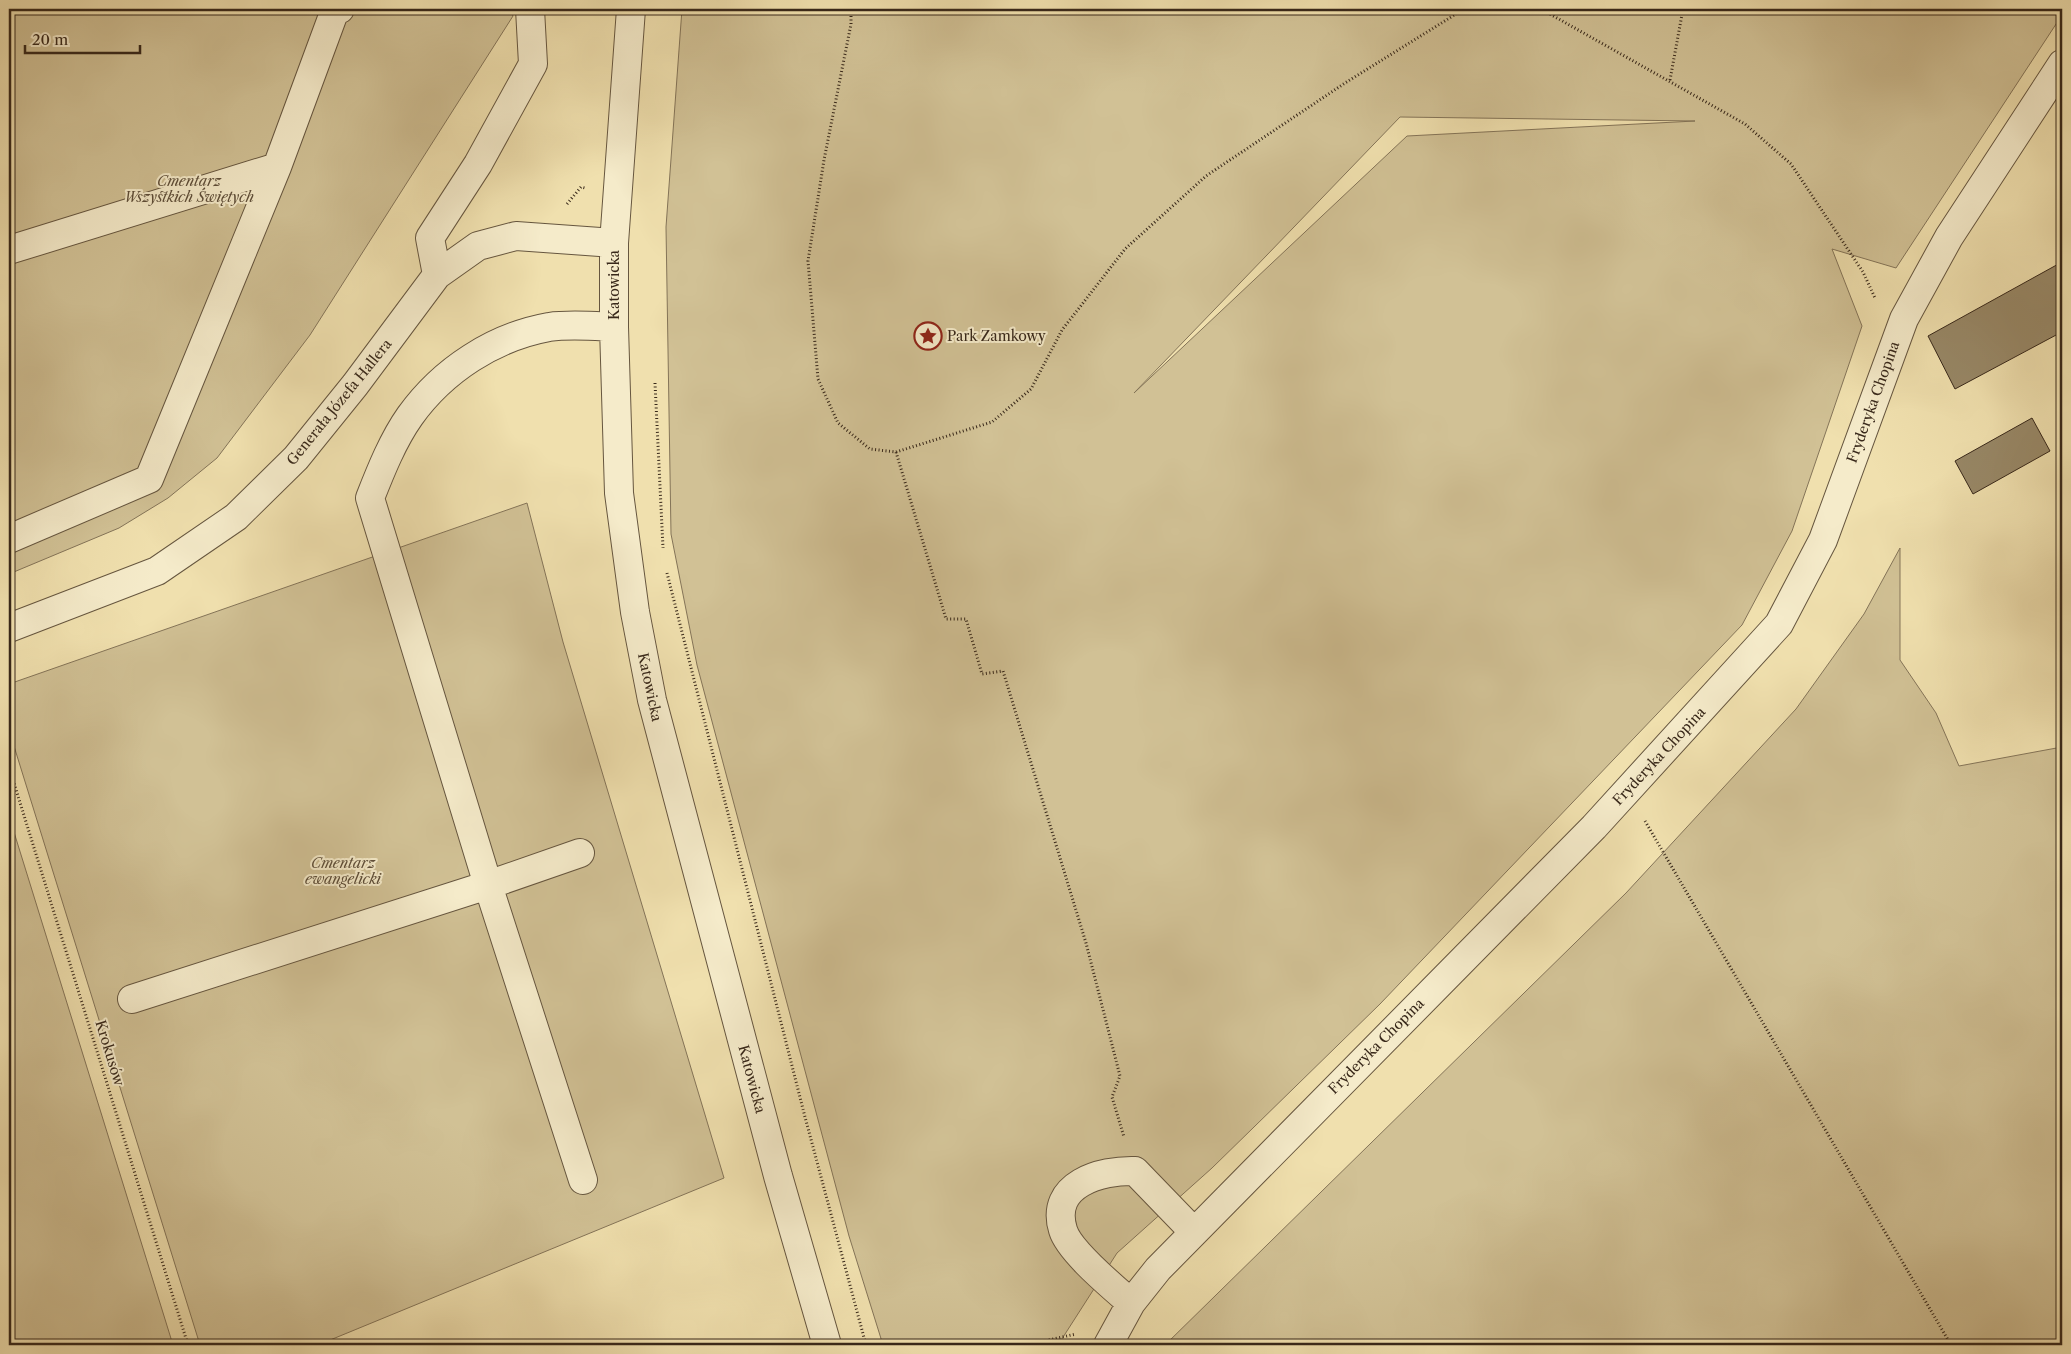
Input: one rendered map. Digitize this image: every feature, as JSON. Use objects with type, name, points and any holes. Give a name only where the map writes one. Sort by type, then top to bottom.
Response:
[{"type":"street","points":[[9,540],[149,479],[277,167],[336,9]]},
{"type":"street","points":[[437,275],[430,238],[478,164],[533,64],[530,9]]},
{"type":"street","name":"Katowicka","points":[[631,9],[614,243],[614,327],[619,493],[635,612],[652,700],[778,1176],[827,1345]]},
{"type":"street","name":"Fryderyka Chopina","points":[[1108,1345],[1131,1304],[1158,1269],[1193,1231],[1594,826],[1779,624],[1823,540],[1904,319],[1949,237],[2062,64]]},
{"type":"street","points":[[9,250],[277,167]]},
{"type":"street","name":"Generała Józefa Hallera","points":[[9,628],[158,571],[236,517],[296,458],[355,385],[437,275],[478,246],[516,236],[614,243]]},
{"type":"street","points":[[584,1180],[488,885],[370,498],[383,465],[410,415],[443,381],[478,352],[516,336],[550,327],[614,327]]},
{"type":"street","points":[[132,999],[488,885],[580,852]]},
{"type":"street","points":[[1131,1304],[1072,1246],[1063,1231],[1061,1210],[1069,1191],[1088,1178],[1113,1170],[1135,1171],[1193,1231]]},
{"type":"path","points":[[851,9],[852,24],[824,160],[808,261],[818,379],[838,423],[870,449],[896,452],[992,422],[1031,389],[1062,330],[1125,249],[1206,176],[1345,83],[1464,9]]},
{"type":"path","points":[[1541,9],[1745,124],[1791,164],[1864,272],[1878,302]]},
{"type":"path","points":[[1670,80],[1683,9]]},
{"type":"path","points":[[561,205],[568,204],[581,187]]},
{"type":"path","points":[[655,383],[664,557]]},
{"type":"path","points":[[896,452],[946,619],[966,619],[982,674],[1003,671],[1086,943],[1120,1076],[1112,1097],[1135,1171]]},
{"type":"path","points":[[665,566],[805,1117],[866,1345]]},
{"type":"path","name":"Krokusów","points":[[9,768],[188,1345]]},
{"type":"path","points":[[1641,815],[1950,1345]]},
{"type":"path","points":[[1025,1345],[1082,1333]]},
{"type":"green space","name":"Cmentarz Wszystkich Świętych","points":[[9,9],[510,9],[513,16],[310,335],[217,458],[168,498],[119,528],[9,574]]},
{"type":"green space","points":[[682,9],[2062,9],[2062,15],[1896,268],[1832,249],[1862,326],[1792,531],[1742,625],[1380,1004],[1212,1168],[1117,1253],[1058,1345],[883,1345],[849,1236],[697,665],[671,534],[666,227]],"holes":[[[1400,117],[1695,121],[1407,136],[1134,393]]]},
{"type":"green space","name":"Cmentarz ewangelicki","points":[[527,503],[563,642],[724,1178],[318,1345],[200,1345],[9,730],[9,684]]},
{"type":"green space","points":[[1900,548],[1900,660],[1936,713],[1959,766],[2062,747],[2062,1345],[1165,1345],[1626,893],[1796,709],[1864,614]]},
{"type":"green space","points":[[9,816],[173,1345],[9,1345]]},
{"type":"building","points":[[2062,262],[2062,342],[2058,334],[1955,389],[1928,336]]},
{"type":"building","points":[[2032,418],[2050,451],[1973,494],[1955,461]]},
{"type":"place","name":"Park Zamkowy","points":[[928,336]]}]
